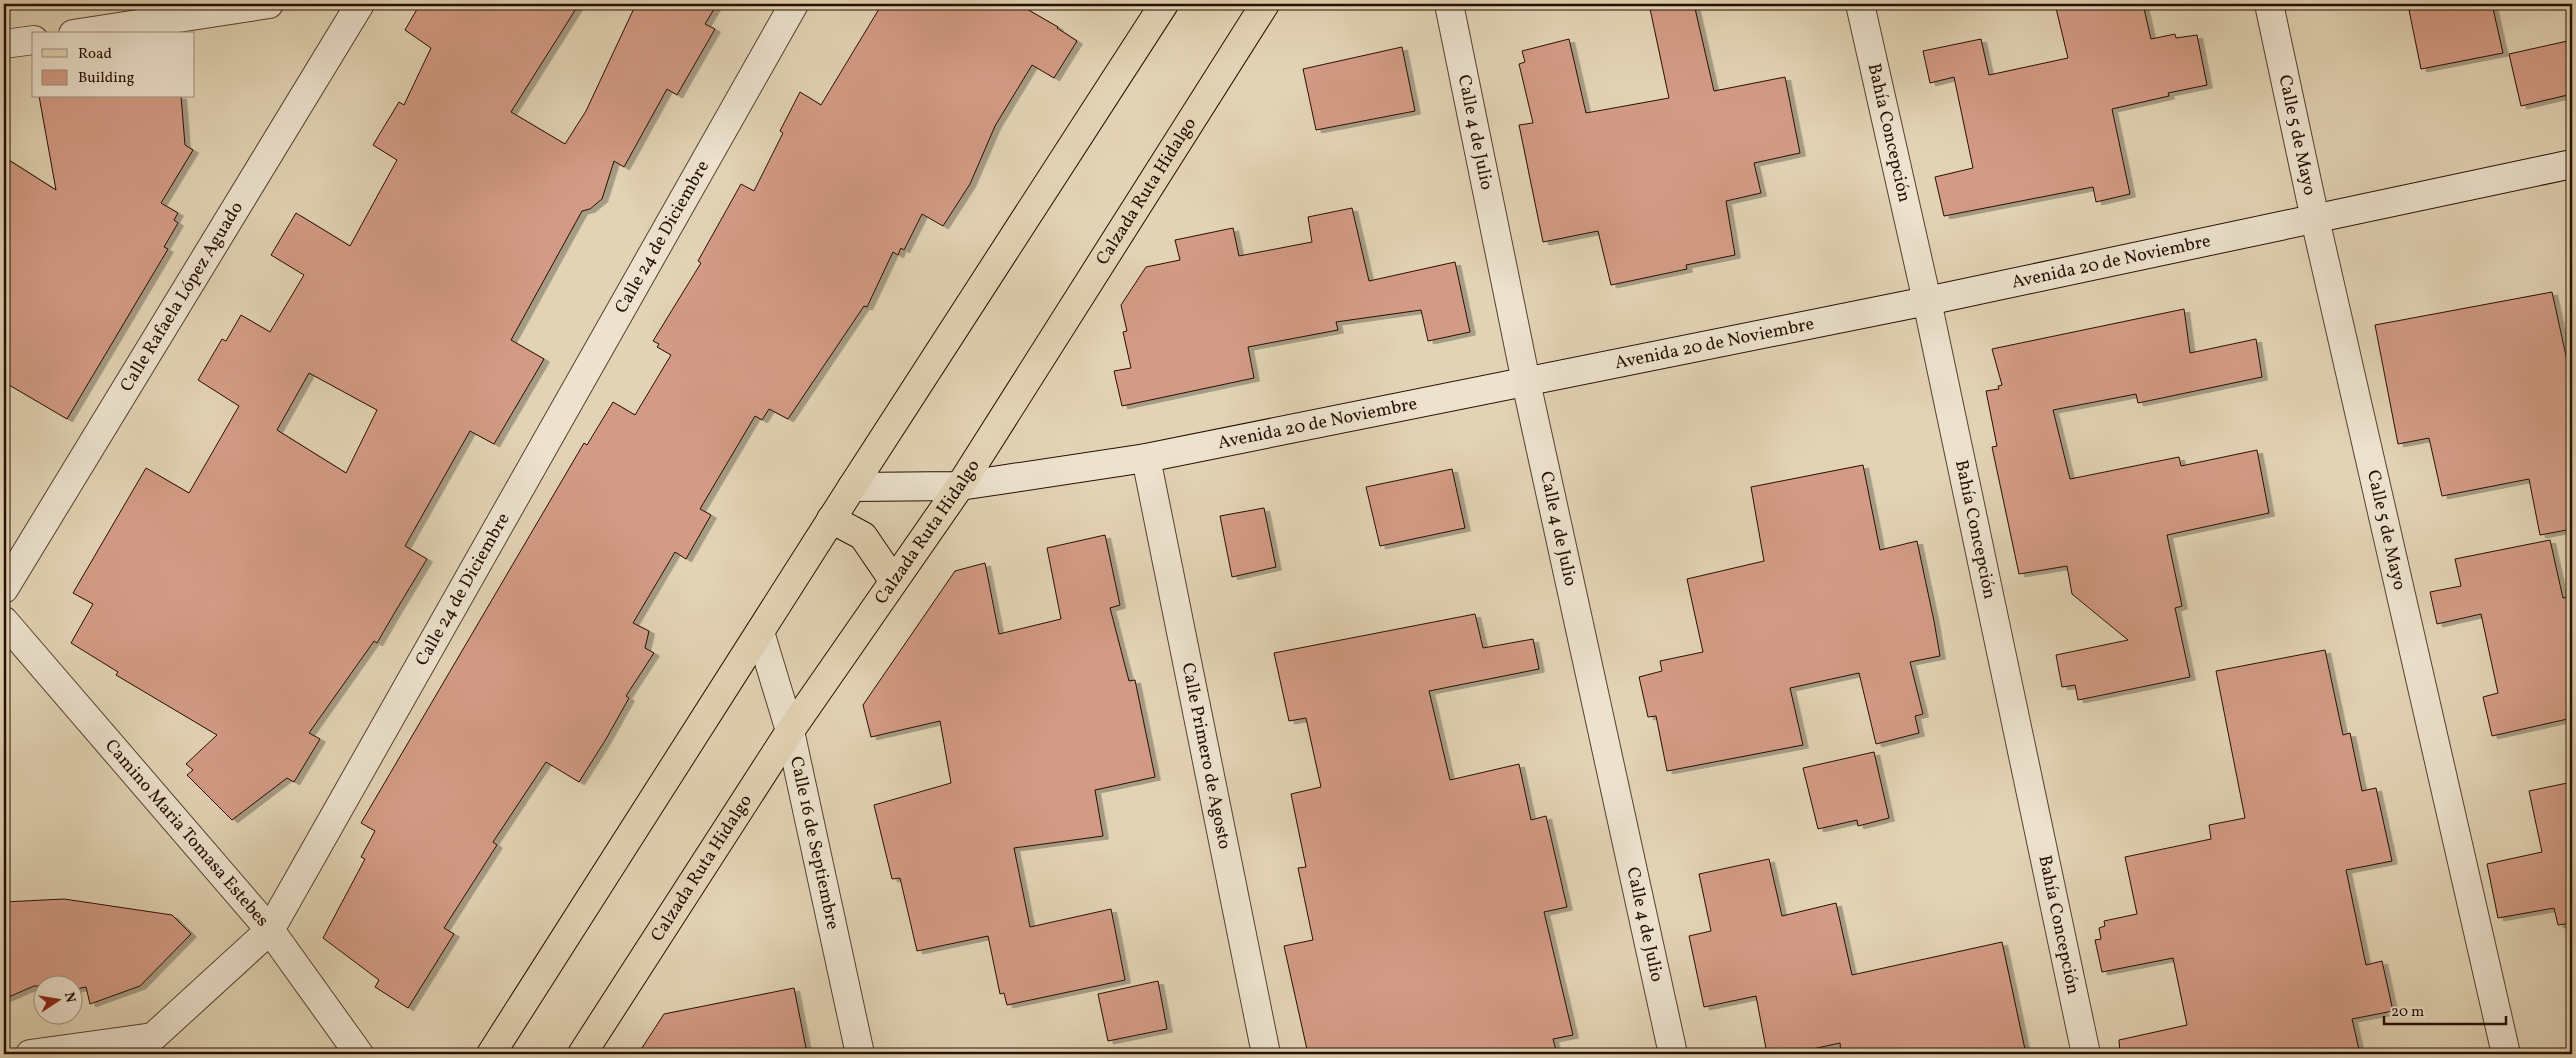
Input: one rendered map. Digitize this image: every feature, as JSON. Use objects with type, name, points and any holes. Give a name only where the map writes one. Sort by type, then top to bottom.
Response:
[{"type":"main road","points":[[491,1054],[852,487],[1164,4]]},
{"type":"main road","name":"Calzada Ruta Hidalgo","points":[[582,1054],[790,731],[960,486],[1265,4]]},
{"type":"main road","points":[[831,520],[862,536],[893,580]]},
{"type":"street","points":[[86,32],[269,4]]},
{"type":"street","name":"Calle Rafaela López Aguado","points":[[4,589],[360,4]]},
{"type":"street","name":"Calle 24 de Diciembre","points":[[30,1054],[153,1037],[270,930],[794,4]]},
{"type":"street","name":"Calle 4 de Julio","points":[[1449,4],[1526,382],[1673,1054]]},
{"type":"street","name":"Bahía Concepción","points":[[1860,4],[1928,301],[2086,1054]]},
{"type":"street","name":"Calle 5 de Mayo","points":[[2269,4],[2315,219],[2506,1054]]},
{"type":"street","points":[[4,44],[32,40]]},
{"type":"street","name":"Avenida 20 de Noviembre","points":[[852,487],[960,486],[1146,458],[1928,301],[2572,164]]},
{"type":"street","name":"Calle Primero de Agosto","points":[[1146,458],[1266,1054]]},
{"type":"street","name":"Camino Maria Tomasa Estebes","points":[[4,621],[270,930],[359,1054]]},
{"type":"street","name":"Calle 16 de Septiembre","points":[[760,632],[790,731],[860,1054]]},
{"type":"building","points":[[420,4],[579,4],[511,112],[565,144],[586,111],[636,4],[717,4],[705,24],[715,29],[677,95],[667,89],[624,167],[614,161],[602,199],[590,209],[582,211],[511,340],[544,359],[494,444],[470,431],[405,546],[427,559],[377,643],[374,641],[309,733],[320,739],[294,782],[287,778],[232,820],[187,775],[193,770],[186,764],[217,735],[116,675],[118,672],[71,643],[93,604],[73,593],[146,468],[189,493],[239,406],[198,380],[222,339],[226,341],[241,315],[270,332],[304,275],[271,255],[296,213],[350,246],[397,160],[373,145],[399,102],[404,105],[431,48],[405,30]],"holes":[[[309,373],[377,410],[346,473],[277,430]]]},
{"type":"building","points":[[882,4],[1018,4],[1058,27],[1077,41],[1054,78],[1032,65],[995,126],[970,184],[943,226],[922,214],[904,250],[901,248],[898,255],[893,252],[867,307],[864,306],[788,419],[769,409],[762,420],[755,416],[700,509],[711,515],[686,559],[675,552],[633,623],[649,631],[645,648],[654,653],[626,696],[629,698],[606,739],[579,782],[546,762],[493,842],[497,845],[444,928],[454,934],[408,1008],[375,987],[379,980],[323,938],[365,859],[361,857],[375,831],[361,823],[584,443],[587,445],[613,402],[635,415],[671,355],[657,347],[659,344],[653,341],[701,263],[698,261],[741,184],[754,191],[783,133],[780,131],[800,92],[821,105]]},
{"type":"building","points":[[1649,4],[1694,4],[1714,91],[1785,77],[1800,153],[1754,163],[1761,193],[1726,201],[1735,255],[1686,265],[1687,269],[1611,285],[1598,231],[1543,242],[1519,125],[1533,123],[1519,64],[1525,62],[1522,51],[1569,39],[1586,113],[1669,98]]},
{"type":"building","points":[[2055,4],[2143,4],[2151,39],[2175,34],[2176,38],[2197,35],[2207,85],[2168,93],[2169,96],[2112,109],[2130,194],[2096,202],[2093,187],[1944,216],[1935,177],[1973,168],[1954,77],[1930,83],[1923,51],[1981,39],[1989,75],[2068,58]]},
{"type":"building","points":[[2437,4],[2492,4],[2503,53],[2421,69],[2409,10]]},
{"type":"building","points":[[2572,40],[2572,94],[2521,106],[2509,54]]},
{"type":"building","points":[[1402,47],[1415,111],[1316,130],[1303,69]]},
{"type":"building","points":[[39,98],[181,98],[185,145],[193,150],[161,203],[178,213],[174,220],[178,223],[164,247],[168,249],[67,419],[4,382],[4,157],[56,190]]},
{"type":"building","points":[[1352,208],[1369,281],[1455,262],[1470,332],[1428,341],[1421,310],[1336,322],[1338,330],[1248,347],[1254,378],[1122,406],[1114,371],[1131,368],[1123,332],[1127,331],[1121,305],[1146,267],[1180,260],[1175,240],[1233,228],[1239,256],[1312,242],[1308,217]]},
{"type":"building","points":[[2552,292],[2572,383],[2572,529],[2540,535],[2529,479],[2442,496],[2429,438],[2398,444],[2375,325]]},
{"type":"building","points":[[2184,309],[2190,353],[2256,339],[2262,377],[2138,403],[2136,394],[2053,410],[2070,479],[2179,457],[2181,466],[2257,450],[2269,513],[2167,535],[2182,606],[2175,608],[2190,677],[2078,700],[2075,685],[2062,687],[2056,655],[2128,640],[2072,594],[2067,566],[2019,574],[1992,447],[1997,446],[1986,391],[1999,389],[1998,386],[2002,385],[1992,349]]},
{"type":"building","points":[[1863,465],[1880,550],[1917,541],[1934,621],[1940,656],[1910,662],[1923,714],[1915,716],[1919,733],[1876,744],[1859,673],[1790,688],[1803,745],[1667,771],[1656,716],[1648,717],[1639,677],[1662,671],[1660,661],[1703,652],[1687,579],[1764,561],[1751,487]]},
{"type":"building","points":[[1452,469],[1465,528],[1380,546],[1366,487]]},
{"type":"building","points":[[1264,508],[1276,567],[1232,577],[1220,516]]},
{"type":"building","points":[[1105,535],[1120,605],[1110,608],[1129,681],[1135,680],[1155,777],[1095,790],[1103,836],[1014,848],[1030,927],[1111,909],[1125,980],[1007,1005],[1004,993],[1000,994],[988,936],[917,951],[900,878],[892,879],[874,805],[951,783],[940,721],[871,737],[863,705],[955,571],[985,563],[999,634],[1061,619],[1047,548]]},
{"type":"building","points":[[2550,540],[2563,598],[2572,596],[2572,718],[2492,736],[2483,697],[2498,693],[2481,614],[2437,624],[2430,592],[2461,586],[2455,559]]},
{"type":"building","points":[[1475,614],[1483,648],[1533,639],[1539,669],[1429,691],[1450,780],[1519,764],[1531,820],[1546,816],[1567,907],[1544,912],[1573,1035],[1553,1039],[1557,1054],[1308,1054],[1284,946],[1313,940],[1298,868],[1306,867],[1291,794],[1321,787],[1306,718],[1289,721],[1274,653]]},
{"type":"building","points":[[2325,650],[2343,735],[2350,733],[2362,791],[2376,788],[2392,861],[2346,870],[2366,965],[2382,961],[2393,1011],[2352,1019],[2360,1054],[2120,1054],[2119,1040],[2187,1025],[2173,958],[2102,972],[2095,940],[2101,939],[2099,928],[2105,926],[2104,921],[2137,914],[2125,857],[2211,839],[2209,825],[2245,818],[2216,671]]},
{"type":"building","points":[[1874,752],[1889,818],[1858,826],[1857,820],[1818,829],[1803,768]]},
{"type":"building","points":[[2572,782],[2572,923],[2558,925],[2554,908],[2498,918],[2487,864],[2542,852],[2529,791]]},
{"type":"building","points":[[1769,859],[1782,916],[1836,903],[1852,975],[2002,942],[2026,1054],[1841,1054],[1840,1043],[1789,1054],[1767,1054],[1756,996],[1704,1007],[1689,936],[1711,931],[1699,874]]},
{"type":"building","points":[[64,899],[172,915],[191,934],[140,986],[90,1004],[86,987],[82,988],[82,976],[32,976],[32,987],[4,999],[4,902]]},
{"type":"building","points":[[1158,981],[1167,1029],[1108,1041],[1098,994]]},
{"type":"building","points":[[794,988],[806,1048],[776,1054],[638,1054],[664,1014]]}]
